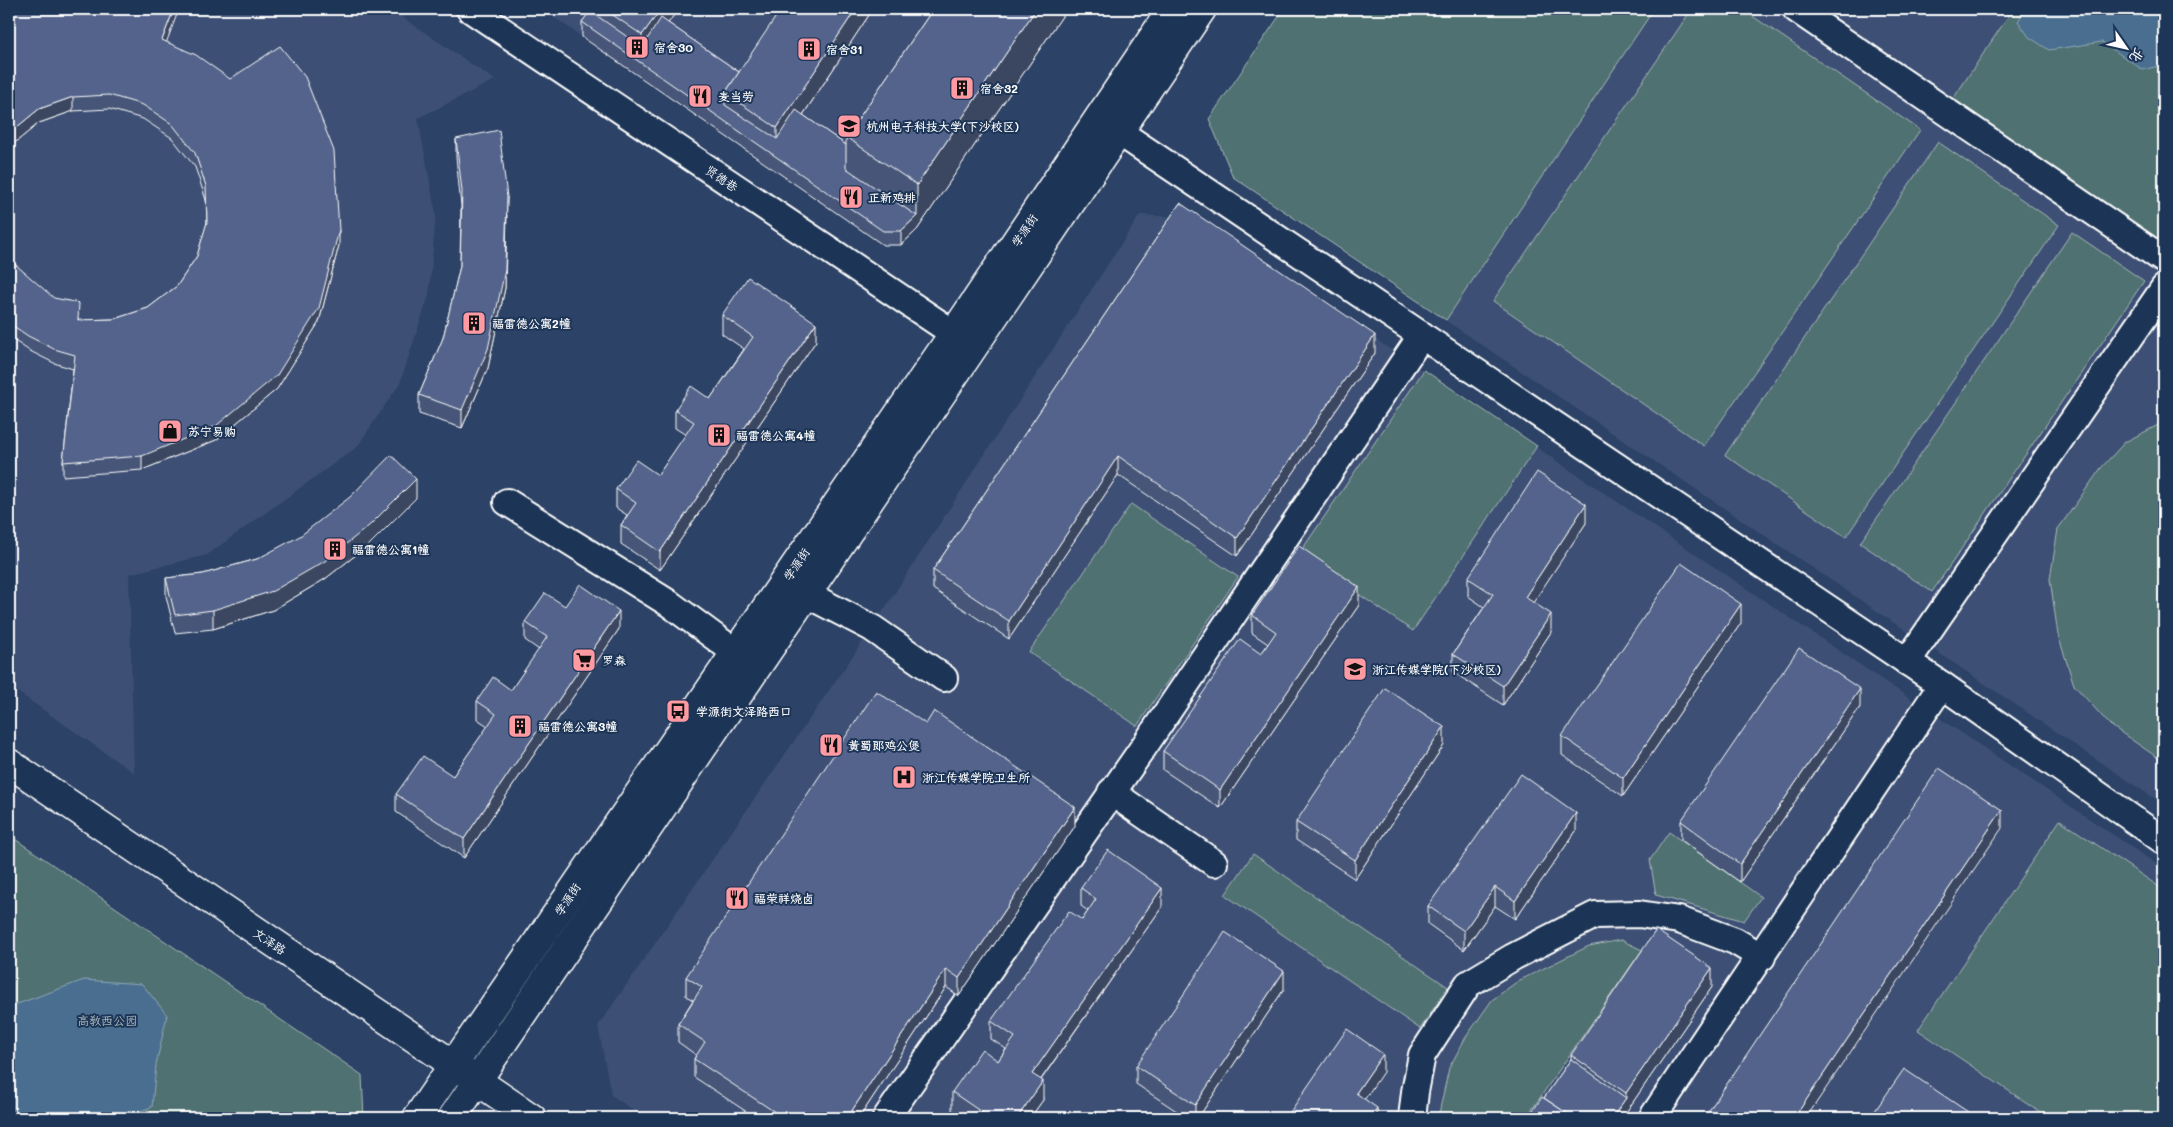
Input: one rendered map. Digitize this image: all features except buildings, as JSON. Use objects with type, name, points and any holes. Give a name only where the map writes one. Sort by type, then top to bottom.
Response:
[{"type":"main road","name":"学源街","points":[[452,1118],[477,1082],[746,660],[806,594],[1172,9]]},
{"type":"main road","name":"学源街","points":[[417,1118],[453,1065],[746,660],[964,340],[1119,132],[1202,9]]},
{"type":"main road","name":"文泽路","points":[[9,763],[532,1118]]},
{"type":"street","name":"贤德巷","points":[[470,9],[964,340]]},
{"type":"street","points":[[1796,9],[2164,260]]},
{"type":"street","points":[[1119,132],[1907,662],[2164,841]]},
{"type":"street","points":[[1907,662],[2164,288]]},
{"type":"street","points":[[886,1118],[1111,792],[1422,335]]},
{"type":"street","points":[[507,502],[670,604],[746,660]]},
{"type":"street","points":[[806,594],[872,628],[944,678]]},
{"type":"street","points":[[1652,1118],[1762,957],[1942,686]]},
{"type":"street","points":[[1111,792],[1214,864]]},
{"type":"street","points":[[1412,1118],[1414,1092],[1422,1055],[1468,984],[1513,957],[1595,916],[1639,914],[1679,920],[1734,940],[1762,957]]},
{"type":"shaded area","points":[[9,9],[390,9],[495,80],[418,118],[436,214],[429,295],[400,383],[357,447],[207,555],[129,574],[134,773],[9,686]]},
{"type":"shaded area","name":"杭州电子科技大学(下沙校区)","points":[[542,9],[1067,9],[917,230],[901,245],[883,245]]},
{"type":"shaded area","points":[[1284,9],[2164,9],[2164,805],[1233,177],[1209,119]]},
{"type":"shaded area","points":[[2026,9],[2164,9],[2164,67],[2162,65],[2143,70],[2102,42],[2049,50],[2029,37],[2018,21]]},
{"type":"shaded area","name":"浙江传媒学院(下沙校区)","points":[[1140,215],[1195,218],[2164,869],[2164,1118],[645,1118],[611,1095],[598,1026],[872,628]]},
{"type":"shaded area","points":[[84,980],[142,984],[167,1015],[156,1065],[152,1107],[120,1118],[9,1118],[9,1103],[13,1098],[9,1082],[9,1007]]},
{"type":"green space","points":[[1284,9],[1654,9],[1446,320],[1233,177],[1209,119]]},
{"type":"green space","points":[[1692,9],[1742,9],[1920,130],[1704,446],[1493,301]]},
{"type":"green space","points":[[2013,9],[2164,9],[2164,260],[1945,111]]},
{"type":"green space","points":[[1938,142],[2059,225],[1846,537],[1725,455]]},
{"type":"green space","points":[[2072,232],[2144,281],[1932,592],[1860,543]]},
{"type":"green space","points":[[1424,370],[1537,446],[1413,631],[1299,554]]},
{"type":"green space","points":[[2164,422],[2164,762],[2110,725],[2074,685],[2058,635],[2050,579],[2058,529],[2101,468],[2125,442]]},
{"type":"green space","points":[[1131,504],[1238,577],[1137,726],[1029,652]]},
{"type":"green space","points":[[2060,820],[2164,890],[2164,1110],[2159,1118],[2049,1118],[1918,1030]]},
{"type":"green space","points":[[1669,832],[1761,897],[1744,921],[1656,895],[1650,860]]},
{"type":"green space","name":"高教西公园","points":[[9,835],[362,1075],[364,1118],[9,1118]]},
{"type":"green space","points":[[1253,854],[1448,987],[1420,1029],[1225,895]]},
{"type":"green space","points":[[1621,940],[1642,950],[1526,1118],[1438,1118],[1449,1068],[1466,1037],[1492,1000],[1518,981],[1589,946]]},
{"type":"place","name":"宿舍30","points":[[637,47]]},
{"type":"place","name":"宿舍31","points":[[809,49]]},
{"type":"place","name":"宿舍32","points":[[962,88]]},
{"type":"place","name":"麦当劳","points":[[700,96]]},
{"type":"place","name":"杭州电子科技大学(下沙校区)","points":[[849,126]]},
{"type":"place","name":"正新鸡排","points":[[851,197]]},
{"type":"place","name":"福雷德公寓2幢","points":[[474,323]]},
{"type":"place","name":"苏宁易购","points":[[170,431]]},
{"type":"place","name":"福雷德公寓4幢","points":[[719,435]]},
{"type":"place","name":"福雷德公寓1幢","points":[[335,549]]},
{"type":"place","name":"罗森","points":[[584,660]]},
{"type":"place","name":"浙江传媒学院(下沙校区)","points":[[1355,669]]},
{"type":"place","name":"学源街文泽路西口","points":[[678,711]]},
{"type":"place","name":"福雷德公寓3幢","points":[[520,726]]},
{"type":"place","name":"黄蜀郎鸡公煲","points":[[831,745]]},
{"type":"place","name":"浙江传媒学院卫生所","points":[[904,777]]},
{"type":"place","name":"福荣祥烧卤","points":[[737,898]]}]
